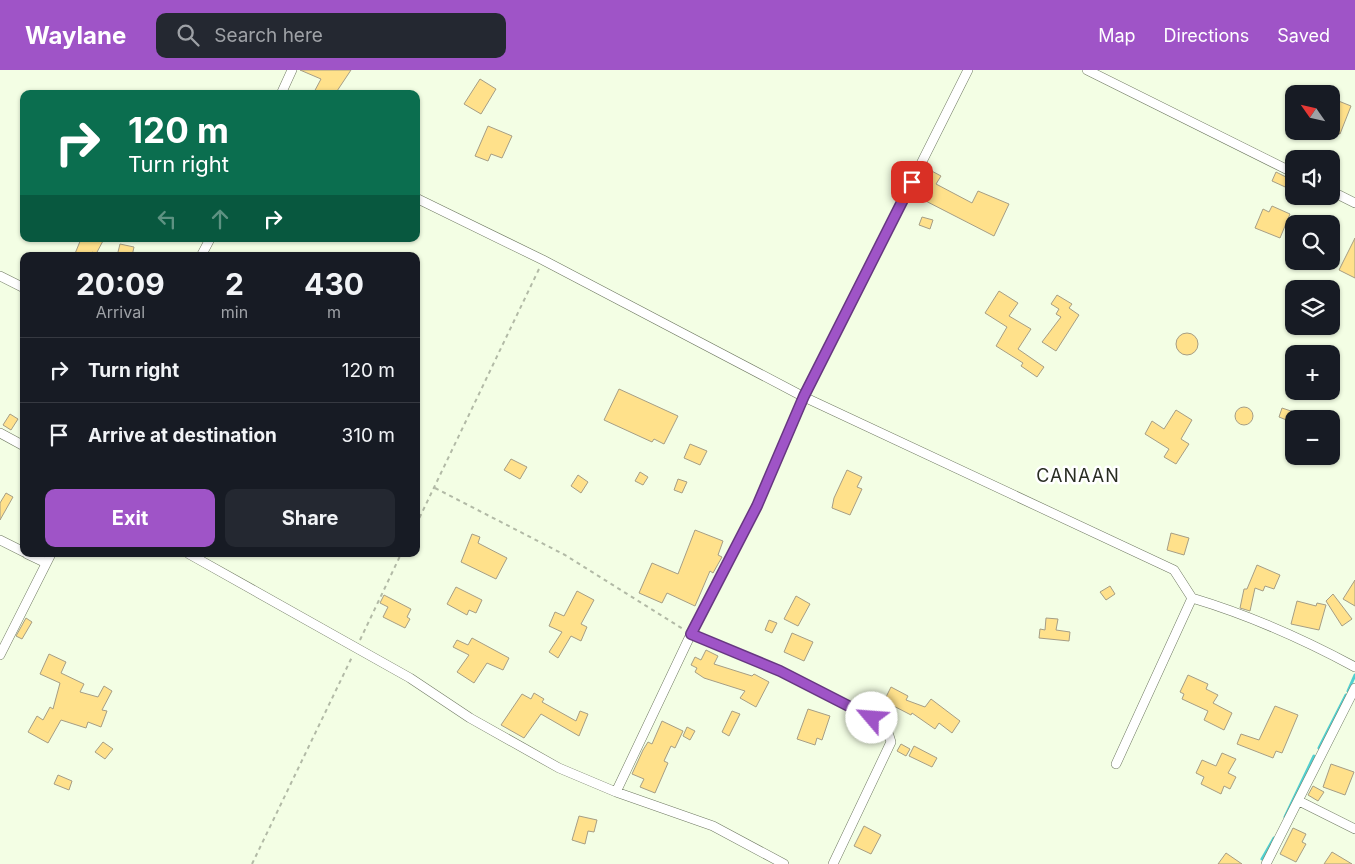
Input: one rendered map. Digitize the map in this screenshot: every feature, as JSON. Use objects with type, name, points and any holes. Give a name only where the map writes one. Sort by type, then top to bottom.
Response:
[{"type":"street","points":[[283,90],[292,70]]},
{"type":"street","points":[[616,792],[691,634],[757,506],[804,396],[968,70]]},
{"type":"street","points":[[1087,70],[1285,169]]},
{"type":"street","points":[[1340,196],[1355,203]]},
{"type":"street","points":[[420,200],[544,260],[804,396],[1174,570],[1192,598],[1225,608],[1307,641],[1355,667]]},
{"type":"street","points":[[0,276],[20,286]]},
{"type":"street","points":[[0,433],[20,444]]},
{"type":"street","points":[[0,540],[20,550]]},
{"type":"street","points":[[33,557],[46,563]]},
{"type":"street","points":[[0,655],[49,557]]},
{"type":"street","points":[[194,557],[410,678],[470,718],[551,764],[616,792],[713,826],[784,864]]},
{"type":"street","points":[[1116,764],[1192,598]]},
{"type":"street","points":[[691,634],[780,671],[872,718],[887,728],[892,742],[833,864]]},
{"type":"street","points":[[1266,864],[1300,801],[1355,688]]},
{"type":"street","points":[[1300,801],[1355,829]]},
{"type":"path","points":[[420,517],[544,260]]},
{"type":"path","points":[[435,488],[565,555],[691,634]]},
{"type":"path","points":[[252,864],[401,557]]},
{"type":"building","points":[[300,70],[351,70],[338,90],[315,90],[321,79]]},
{"type":"building","points":[[480,79],[496,89],[481,114],[464,104]]},
{"type":"building","points":[[1340,102],[1351,106],[1340,134]]},
{"type":"building","points":[[488,126],[512,136],[502,158],[491,154],[488,161],[475,156]]},
{"type":"building","points":[[928,169],[941,176],[936,184],[972,203],[978,191],[1009,204],[994,236],[914,195]]},
{"type":"building","points":[[1276,172],[1285,176],[1285,187],[1272,181]]},
{"type":"building","points":[[1272,206],[1290,214],[1285,215],[1285,226],[1280,238],[1255,228],[1263,209],[1269,212]]},
{"type":"building","points":[[922,217],[933,220],[930,229],[919,225]]},
{"type":"building","points":[[1355,238],[1355,278],[1339,270]]},
{"type":"building","points":[[80,242],[102,242],[97,252],[76,252]]},
{"type":"building","points":[[120,244],[134,247],[133,252],[118,252]]},
{"type":"building","points":[[999,291],[1018,303],[1009,316],[1031,329],[1018,349],[1044,367],[1037,377],[1021,366],[1023,363],[996,346],[1007,327],[985,313]]},
{"type":"building","points":[[1057,295],[1072,304],[1069,308],[1079,315],[1056,351],[1042,342],[1061,317],[1056,314],[1059,309],[1051,304]]},
{"type":"building","points":[[1187,333],[1197,340],[1198,344],[1191,354],[1187,355],[1177,348],[1176,344],[1183,334]]},
{"type":"building","points":[[619,389],[678,416],[664,444],[654,439],[652,442],[604,420]]},
{"type":"building","points":[[1244,407],[1250,410],[1253,416],[1250,422],[1244,425],[1238,422],[1235,416],[1238,410]]},
{"type":"building","points":[[1282,408],[1288,410],[1285,410],[1285,419],[1279,417]]},
{"type":"building","points":[[1176,410],[1192,420],[1181,439],[1189,444],[1176,464],[1164,457],[1169,449],[1145,434],[1152,421],[1164,429]]},
{"type":"building","points":[[10,414],[18,419],[11,430],[3,425]]},
{"type":"building","points":[[690,444],[707,451],[700,465],[684,458]]},
{"type":"building","points":[[511,459],[527,467],[520,479],[504,470]]},
{"type":"building","points":[[847,470],[862,477],[857,487],[862,489],[850,515],[832,508],[834,498]]},
{"type":"building","points":[[640,472],[648,477],[643,485],[635,481]]},
{"type":"building","points":[[578,475],[588,482],[581,493],[571,486]]},
{"type":"building","points":[[678,479],[687,482],[682,493],[674,490]]},
{"type":"building","points":[[6,493],[13,497],[0,520],[0,503]]},
{"type":"building","points":[[695,530],[723,541],[718,555],[722,557],[713,573],[710,571],[695,606],[667,593],[662,603],[639,593],[652,563],[678,574]]},
{"type":"building","points":[[1171,533],[1189,538],[1184,555],[1167,550]]},
{"type":"building","points":[[472,534],[480,537],[478,543],[507,558],[496,579],[461,562]]},
{"type":"building","points":[[1257,565],[1280,575],[1274,589],[1265,586],[1263,591],[1255,588],[1250,611],[1240,608],[1244,589],[1247,589]]},
{"type":"building","points":[[1355,580],[1355,606],[1343,599]]},
{"type":"building","points":[[1110,586],[1115,594],[1106,600],[1100,592]]},
{"type":"building","points":[[456,587],[482,600],[476,613],[469,610],[467,615],[447,604]]},
{"type":"building","points":[[577,591],[594,600],[581,624],[587,627],[581,641],[571,636],[558,658],[549,652],[562,632],[549,626],[555,612],[564,616]]},
{"type":"building","points":[[1333,594],[1352,619],[1342,626],[1326,601]]},
{"type":"building","points":[[384,595],[411,609],[407,617],[410,619],[405,628],[383,617],[388,607],[380,603]]},
{"type":"building","points":[[796,596],[810,604],[798,626],[784,619]]},
{"type":"building","points":[[1297,601],[1316,606],[1317,603],[1326,605],[1319,630],[1291,624]]},
{"type":"building","points":[[26,618],[32,622],[22,639],[16,636]]},
{"type":"building","points":[[1046,618],[1058,619],[1056,630],[1070,632],[1069,641],[1039,638],[1040,629],[1045,630]]},
{"type":"building","points":[[769,620],[777,623],[772,633],[765,630]]},
{"type":"building","points":[[792,633],[813,642],[804,661],[784,652]]},
{"type":"building","points":[[472,638],[509,658],[503,670],[487,663],[474,683],[457,672],[469,655],[453,647],[457,640],[468,645]]},
{"type":"building","points":[[706,650],[718,656],[714,664],[752,676],[754,674],[769,682],[756,707],[740,698],[745,691],[704,678],[695,672],[697,668],[691,665],[695,657],[701,660]]},
{"type":"building","points":[[49,654],[66,662],[61,673],[84,684],[80,692],[98,697],[104,686],[112,691],[102,710],[107,711],[101,727],[88,722],[86,728],[61,720],[48,743],[28,732],[37,716],[43,720],[50,707],[53,709],[60,683],[40,674]]},
{"type":"building","points":[[1188,675],[1208,684],[1206,689],[1218,695],[1213,703],[1232,713],[1224,730],[1204,720],[1208,711],[1182,699],[1184,694],[1180,692]]},
{"type":"building","points":[[891,687],[908,696],[906,700],[925,707],[931,699],[960,721],[952,733],[939,723],[935,729],[912,713],[911,715],[884,701]]},
{"type":"building","points":[[534,693],[544,699],[542,702],[576,721],[580,711],[588,714],[579,736],[541,714],[524,738],[501,725],[522,694],[531,699]]},
{"type":"building","points":[[1275,706],[1298,715],[1282,753],[1276,751],[1273,758],[1237,744],[1241,734],[1259,740]]},
{"type":"building","points":[[808,709],[830,716],[822,740],[817,738],[815,745],[797,739]]},
{"type":"building","points":[[732,711],[740,714],[729,736],[722,732]]},
{"type":"building","points":[[662,721],[683,731],[675,748],[671,746],[664,761],[668,763],[655,793],[640,787],[644,779],[632,774],[648,742],[652,744]]},
{"type":"building","points":[[687,727],[695,731],[690,740],[683,736]]},
{"type":"building","points":[[103,742],[113,749],[105,759],[95,752]]},
{"type":"building","points":[[901,744],[910,749],[906,756],[897,751]]},
{"type":"building","points":[[914,746],[937,758],[932,767],[909,756]]},
{"type":"building","points":[[1222,753],[1236,759],[1228,773],[1236,777],[1230,789],[1224,786],[1221,794],[1201,784],[1204,777],[1196,773],[1202,760],[1216,766]]},
{"type":"building","points":[[1331,764],[1354,772],[1345,795],[1323,787]]},
{"type":"building","points":[[58,775],[72,781],[69,790],[54,784]]},
{"type":"building","points":[[1313,786],[1324,792],[1318,801],[1308,795]]},
{"type":"building","points":[[579,816],[597,820],[594,832],[588,831],[585,844],[572,840]]},
{"type":"building","points":[[864,826],[881,835],[871,854],[854,846]]},
{"type":"building","points":[[1293,828],[1306,834],[1302,842],[1306,844],[1296,862],[1280,854]]},
{"type":"building","points":[[1332,852],[1352,864],[1324,864]]},
{"type":"building","points":[[1226,853],[1242,864],[1218,864]]},
{"type":"waterway","points":[[1348,691],[1355,675]]},
{"type":"waterway","points":[[1319,748],[1346,695]]},
{"type":"waterway","points":[[1285,817],[1314,756]]},
{"type":"waterway","points":[[1262,859],[1274,838]]},
{"type":"district","name":"CANAAN","points":[[1078,476]]},
{"type":"route","points":[[872,718],[780,671],[691,634],[757,506],[804,396],[912,182]]}]
